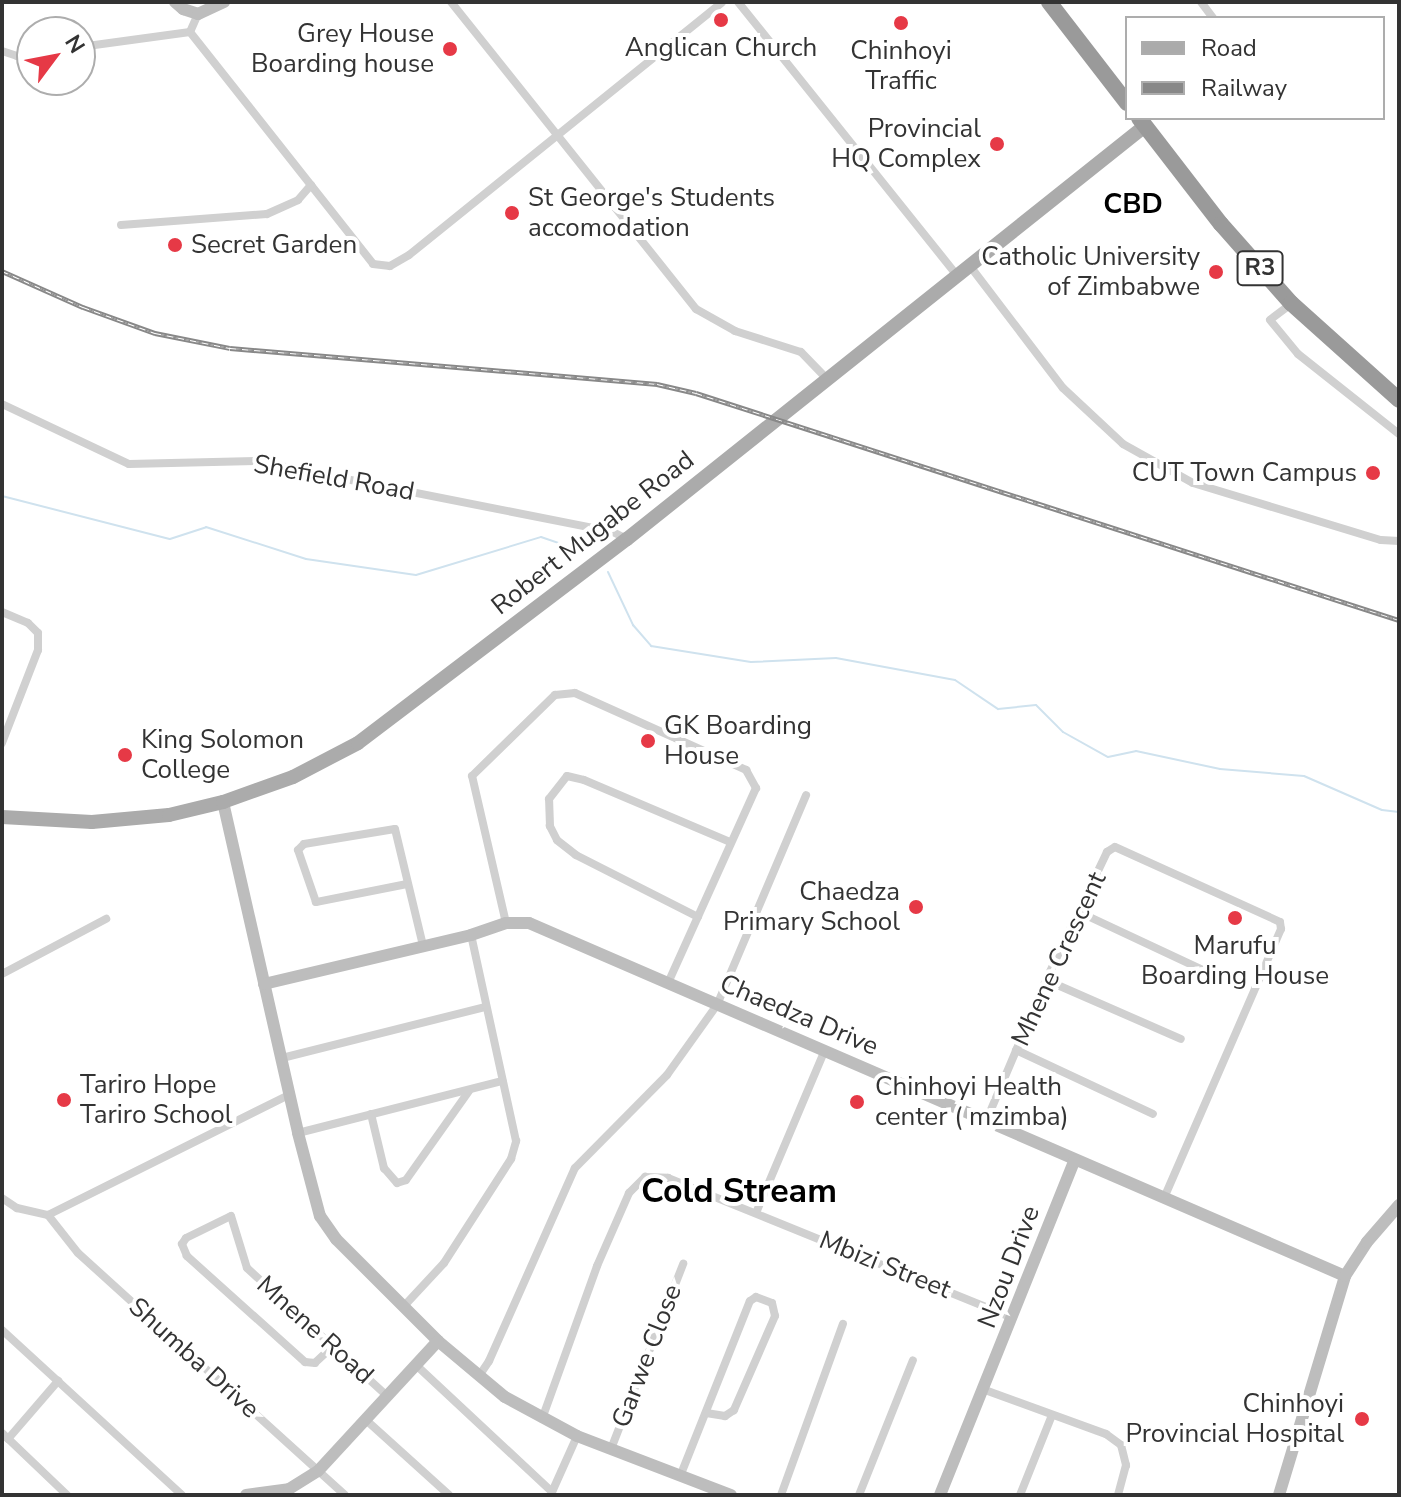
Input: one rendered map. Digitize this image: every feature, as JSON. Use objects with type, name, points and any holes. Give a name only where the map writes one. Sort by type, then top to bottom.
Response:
[{"type":"highway","points":[[1049,2],[1125,98]]},
{"type":"highway","name":"R3","points":[[1142,122],[1221,224],[1291,303],[1399,400]]},
{"type":"main road","name":"Robert Mugabe Road","points":[[2,817],[92,822],[167,815],[223,802],[293,777],[358,743],[627,539],[970,266],[1142,122]]},
{"type":"street","points":[[175,2],[183,9],[198,14]]},
{"type":"street","points":[[190,32],[198,14],[224,2]]},
{"type":"street","points":[[451,2],[696,309],[735,331],[801,352],[827,379]]},
{"type":"street","points":[[190,32],[373,264],[390,266],[409,255],[722,2]]},
{"type":"street","points":[[738,2],[957,275]]},
{"type":"street","points":[[96,45],[190,32]]},
{"type":"street","points":[[121,225],[267,214],[298,200],[311,185]]},
{"type":"street","points":[[970,266],[1063,388],[1123,444],[1193,483],[1381,540],[1399,541]]},
{"type":"street","points":[[1291,303],[1270,320],[1298,354],[1399,434]]},
{"type":"street","name":"Shefield Road","points":[[2,404],[129,464],[255,461],[613,532],[627,539]]},
{"type":"street","points":[[2,612],[28,623],[38,633],[38,650],[2,743]]},
{"type":"street","points":[[506,923],[472,776],[555,695],[575,693],[746,770],[756,788],[668,983]]},
{"type":"street","points":[[698,917],[576,855],[557,840],[550,826],[549,799],[567,776],[584,780],[730,842]]},
{"type":"street","points":[[479,1376],[489,1361],[575,1168],[667,1075],[717,1005],[806,795]]},
{"type":"street","points":[[223,802],[298,1133],[320,1216],[336,1239],[438,1341],[479,1376],[541,1420],[731,1495]]},
{"type":"street","points":[[407,884],[316,902],[298,850],[304,844],[395,829],[423,946]]},
{"type":"street","name":"Mhene Crescent","points":[[987,1119],[1046,980],[1107,852],[1115,847],[1280,922],[1281,929],[1164,1198]]},
{"type":"street","points":[[1079,912],[1224,980]]},
{"type":"street","points":[[2,974],[106,919]]},
{"type":"street","name":"Chaedza Drive","points":[[264,984],[471,935],[506,923],[529,923],[1345,1276]]},
{"type":"street","points":[[405,1305],[444,1263],[511,1159],[516,1141],[471,935]]},
{"type":"street","points":[[1046,980],[1181,1039]]},
{"type":"street","points":[[282,1058],[485,1007]]},
{"type":"street","points":[[756,1213],[825,1050]]},
{"type":"street","points":[[1016,1050],[1153,1114]]},
{"type":"street","points":[[298,1133],[502,1081]]},
{"type":"street","points":[[371,1114],[384,1168],[397,1183],[406,1180],[470,1090]]},
{"type":"street","points":[[2,1198],[17,1208],[48,1215],[289,1095]]},
{"type":"street","name":"Nzou Drive","points":[[940,1495],[985,1390],[1075,1160]]},
{"type":"street","name":"Mbizi Street","points":[[541,1420],[597,1266],[629,1193],[645,1177],[668,1178],[1012,1318]]},
{"type":"street","points":[[1279,1495],[1345,1276],[1367,1242],[1399,1205]]},
{"type":"street","name":"Shumba Drive","points":[[48,1215],[78,1253],[345,1495]]},
{"type":"street","name":"Mnene Road","points":[[332,1347],[315,1363],[305,1362],[187,1256],[182,1244],[186,1238],[231,1216],[247,1268],[387,1396]]},
{"type":"street","name":"Garwe Close","points":[[611,1449],[683,1264]]},
{"type":"street","points":[[681,1474],[750,1301],[756,1297],[772,1303],[775,1316],[734,1410],[725,1416],[706,1413]]},
{"type":"street","points":[[781,1495],[843,1324]]},
{"type":"street","points":[[2,1330],[182,1495]]},
{"type":"street","points":[[246,1495],[289,1489],[318,1471],[438,1341]]},
{"type":"street","points":[[859,1495],[913,1360]]},
{"type":"street","points":[[416,1365],[552,1492],[577,1436]]},
{"type":"street","points":[[58,1381],[5,1436],[67,1495]]},
{"type":"street","points":[[985,1390],[1106,1434],[1121,1445],[1126,1465],[1118,1495]]},
{"type":"street","points":[[1020,1495],[1052,1415]]},
{"type":"street","points":[[366,1420],[449,1495]]},
{"type":"waterway","points":[[2,496],[170,539],[206,527],[306,559],[416,575],[541,537],[585,552]]},
{"type":"waterway","points":[[608,572],[633,625],[651,646],[751,662],[836,658],[955,680],[998,709],[1036,705],[1063,732],[1108,757],[1136,751],[1220,769],[1304,776],[1382,810],[1399,812]]},
{"type":"railway","points":[[2,271],[83,307],[155,333],[230,348],[657,384],[696,393],[1399,620]]},
{"type":"place","name":"Anglican Church","points":[[721,20]]},
{"type":"place","name":"Chinhoyi Traffic","points":[[901,23]]},
{"type":"place","name":"Grey House Boarding house","points":[[450,49]]},
{"type":"place","name":"Provincial HQ Complex","points":[[997,144]]},
{"type":"place","name":"St George's Students accomodation","points":[[512,213]]},
{"type":"place","name":"Secret Garden","points":[[175,245]]},
{"type":"place","name":"Catholic University of Zimbabwe","points":[[1216,272]]},
{"type":"place","name":"CUT Town Campus","points":[[1373,473]]},
{"type":"place","name":"GK Boarding House","points":[[648,741]]},
{"type":"place","name":"King Solomon College","points":[[125,755]]},
{"type":"place","name":"Chaedza Primary School","points":[[916,907]]},
{"type":"place","name":"Marufu Boarding House","points":[[1235,918]]},
{"type":"place","name":"Tariro Hope Tariro School","points":[[64,1100]]},
{"type":"place","name":"Chinhoyi Health center ( mzimba)","points":[[857,1102]]},
{"type":"place","name":"Chinhoyi Provincial Hospital","points":[[1362,1419]]},
{"type":"district","name":"CBD","points":[[1133,204]]},
{"type":"district","name":"Cold Stream","points":[[739,1192]]}]
